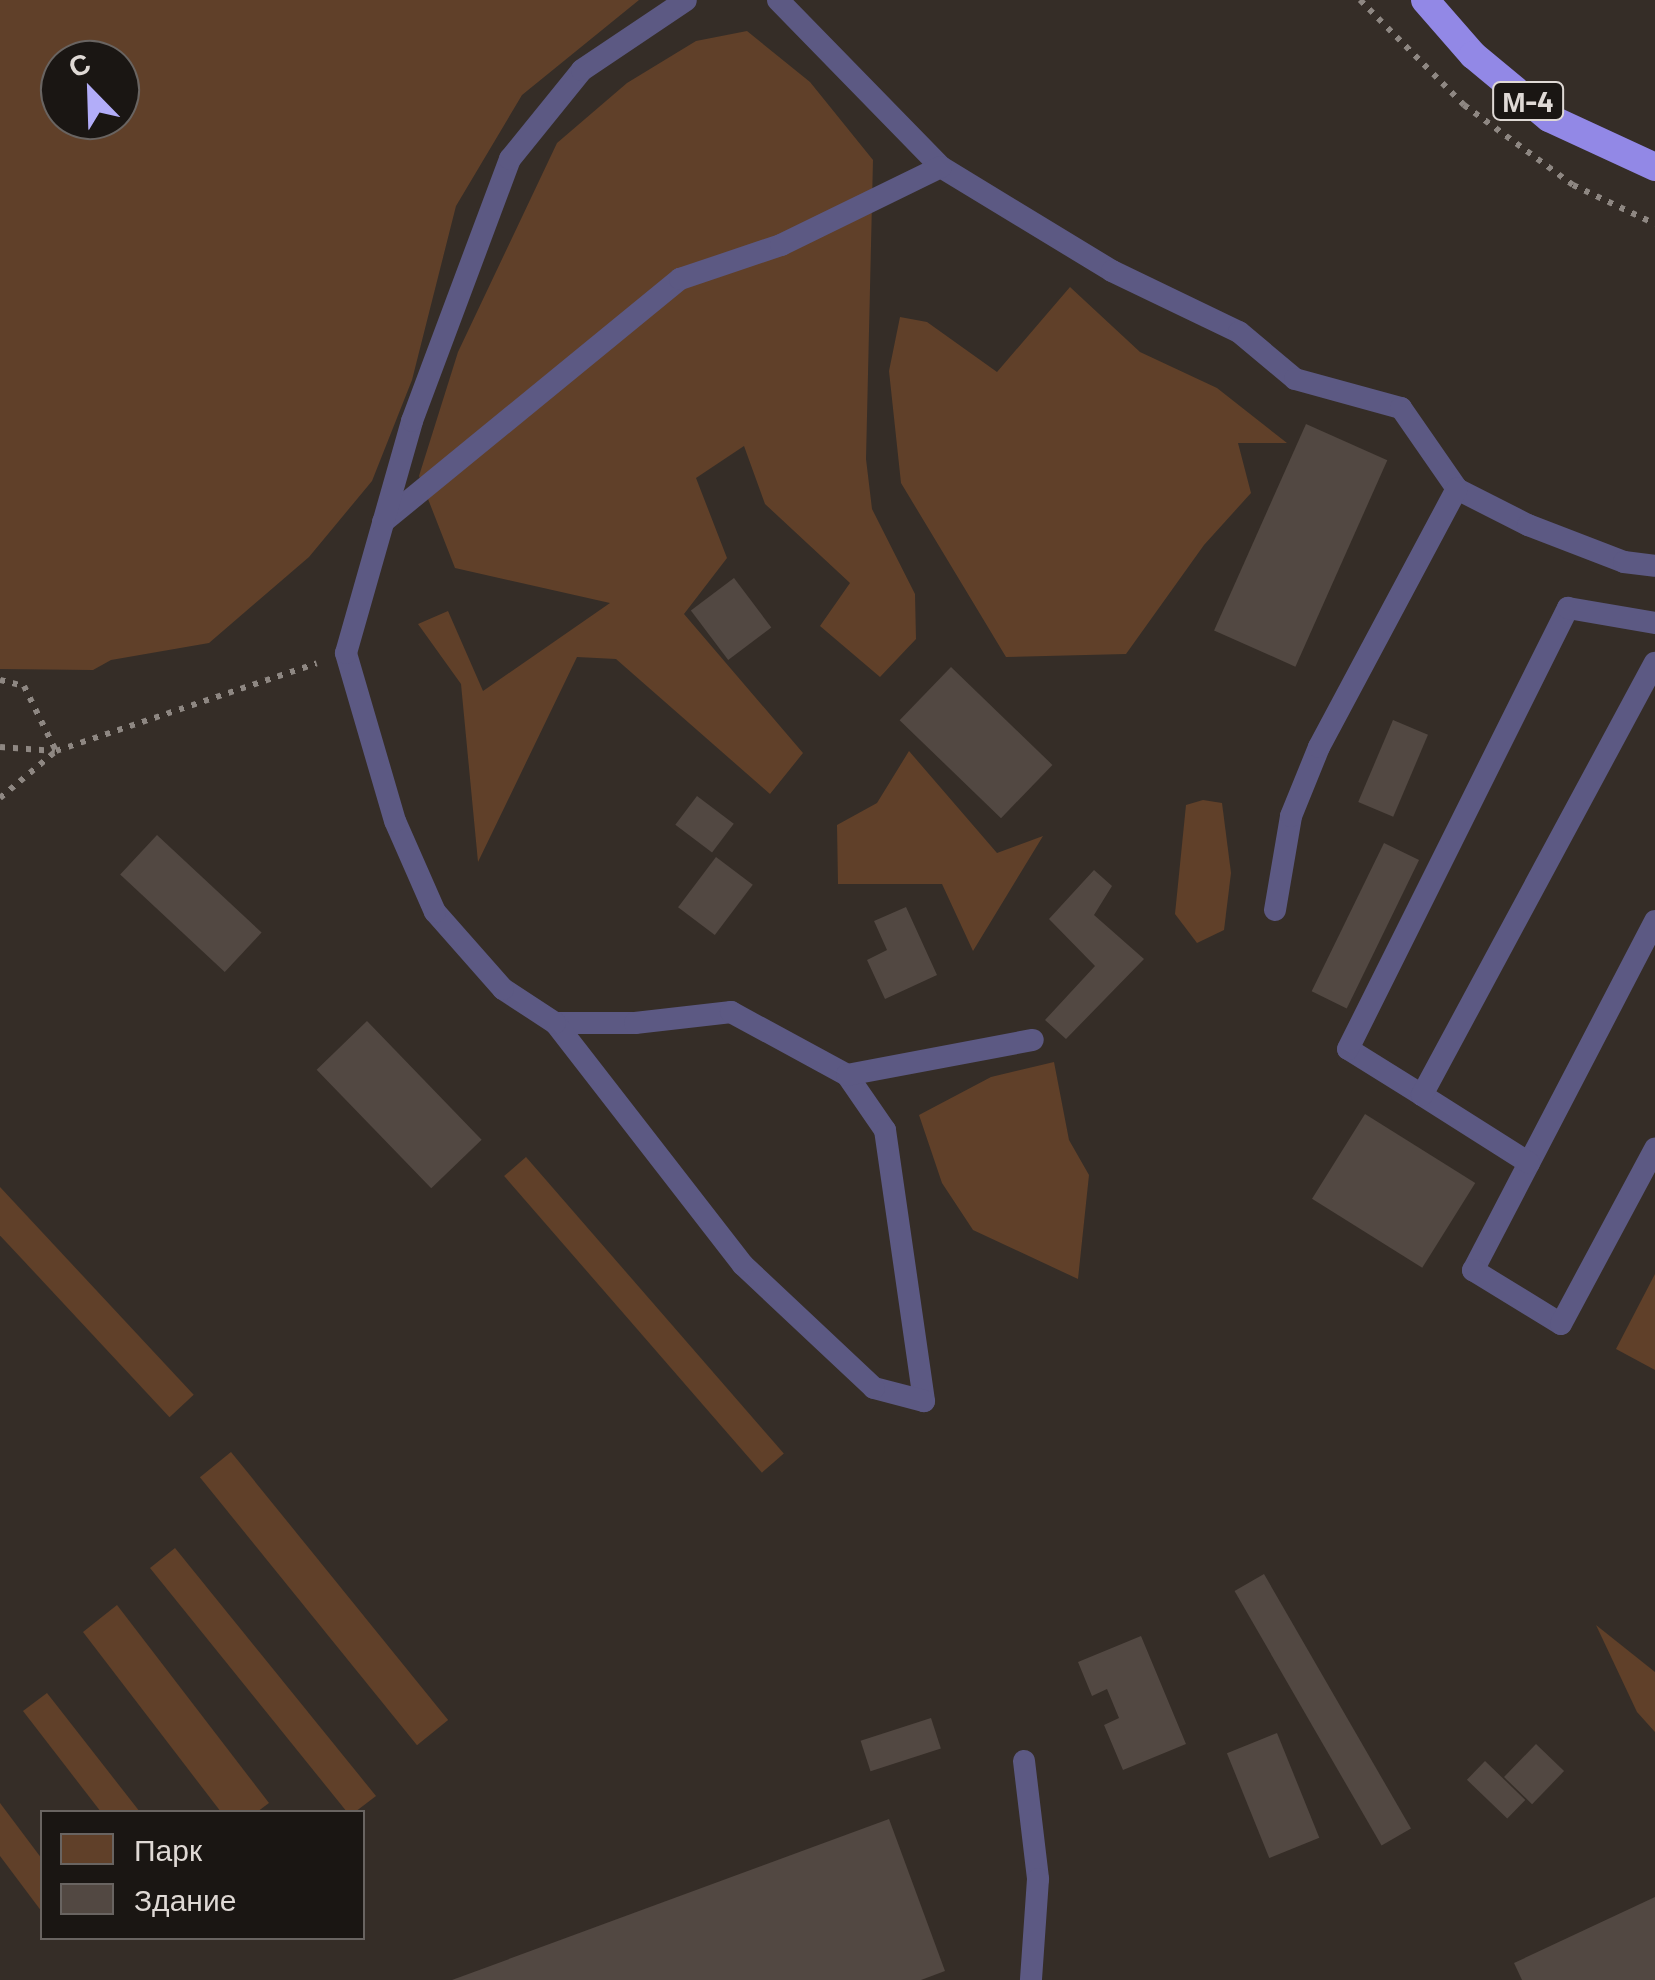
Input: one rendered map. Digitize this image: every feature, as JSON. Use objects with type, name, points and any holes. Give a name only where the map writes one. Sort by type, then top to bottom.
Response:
[{"type":"highway","name":"М-4","points":[[1426,0],[1473,55],[1549,118],[1655,167]]},
{"type":"lane","points":[[555,1022],[634,1023],[731,1012],[848,1075],[885,1130],[924,1401],[874,1388],[742,1266],[555,1022],[503,990],[435,912],[395,821],[346,653],[412,421],[510,159],[582,70],[686,0]]},
{"type":"lane","points":[[778,0],[942,167],[1112,271],[1240,332],[1295,379],[1401,408],[1458,489],[1528,525],[1624,562],[1655,566]]},
{"type":"lane","points":[[383,522],[680,279],[781,245],[942,167]]},
{"type":"lane","points":[[1276,910],[1291,816],[1319,747],[1458,489]]},
{"type":"lane","points":[[1529,1163],[1348,1050],[1568,608],[1655,623]]},
{"type":"lane","points":[[1422,1095],[1655,663]]},
{"type":"lane","points":[[1655,921],[1473,1270],[1560,1324],[1655,1149]]},
{"type":"lane","points":[[848,1075],[1034,1040]]},
{"type":"lane","points":[[1024,1762],[1038,1879],[1030,1980]]},
{"type":"path","points":[[0,798],[56,751],[346,653]]},
{"type":"path","points":[[0,680],[24,686],[56,751]]},
{"type":"path","points":[[0,747],[56,751]]},
{"type":"green space","points":[[0,0],[639,0],[522,95],[456,206],[412,380],[372,481],[309,557],[209,643],[111,660],[93,670],[0,669]]},
{"type":"green space","points":[[747,31],[810,82],[873,160],[866,459],[872,509],[915,594],[916,639],[880,677],[820,626],[850,583],[765,504],[744,446],[696,478],[727,558],[684,614],[803,753],[770,794],[616,659],[577,657],[478,862],[461,684],[418,624],[448,611],[483,691],[610,603],[455,568],[419,476],[458,352],[557,143],[627,83],[696,41]]},
{"type":"green space","points":[[1070,287],[1140,352],[1217,388],[1287,443],[1238,443],[1251,493],[1204,545],[1126,654],[1006,657],[901,483],[889,371],[900,317],[927,322],[997,372]]},
{"type":"green space","points":[[909,751],[997,853],[1043,836],[973,951],[942,884],[838,884],[837,825],[877,803]]},
{"type":"green space","points":[[1203,800],[1222,803],[1231,873],[1224,930],[1197,943],[1175,914],[1186,805]]},
{"type":"green space","points":[[1054,1062],[1069,1140],[1089,1175],[1078,1279],[973,1230],[942,1183],[919,1115],[991,1077]]},
{"type":"green space","points":[[526,1157],[784,1454],[762,1473],[504,1176]]},
{"type":"green space","points":[[0,1187],[194,1395],[170,1417],[0,1235]]},
{"type":"green space","points":[[1655,1274],[1655,1370],[1616,1349]]},
{"type":"green space","points":[[231,1452],[448,1720],[417,1745],[200,1477]]},
{"type":"green space","points":[[175,1548],[376,1796],[358,1810],[345,1810],[150,1568]]},
{"type":"green space","points":[[117,1605],[269,1803],[260,1810],[219,1810],[83,1632]]},
{"type":"green space","points":[[1596,1625],[1655,1672],[1655,1732],[1637,1712]]},
{"type":"green space","points":[[47,1693],[138,1810],[99,1810],[23,1711]]},
{"type":"green space","points":[[0,1803],[40,1856],[40,1909],[0,1856]]},
{"type":"building","points":[[1306,424],[1387,460],[1295,667],[1214,630]]},
{"type":"building","points":[[734,578],[771,628],[728,660],[691,610]]},
{"type":"building","points":[[951,667],[1052,765],[1001,818],[900,720]]},
{"type":"building","points":[[1393,720],[1428,735],[1393,817],[1358,802]]},
{"type":"building","points":[[697,796],[734,824],[712,852],[675,825]]},
{"type":"building","points":[[157,835],[262,933],[225,972],[120,874]]},
{"type":"building","points":[[1384,843],[1419,860],[1347,1008],[1312,991]]},
{"type":"building","points":[[716,857],[753,885],[715,935],[678,907]]},
{"type":"building","points":[[1094,870],[1112,886],[1094,915],[1144,959],[1066,1039],[1045,1020],[1095,966],[1049,919]]},
{"type":"building","points":[[906,907],[937,975],[885,999],[867,960],[887,950],[874,921]]},
{"type":"building","points":[[367,1021],[482,1140],[431,1188],[317,1070]]},
{"type":"building","points":[[1365,1114],[1475,1183],[1422,1268],[1312,1199]]},
{"type":"building","points":[[1264,1574],[1411,1829],[1382,1846],[1235,1591]]},
{"type":"building","points":[[1141,1636],[1186,1744],[1123,1770],[1104,1725],[1119,1718],[1107,1689],[1092,1696],[1078,1662]]},
{"type":"building","points":[[931,1718],[941,1748],[871,1771],[861,1741]]},
{"type":"building","points":[[1277,1733],[1319,1838],[1269,1858],[1227,1753]]},
{"type":"building","points":[[1536,1744],[1564,1771],[1532,1804],[1504,1777]]},
{"type":"building","points":[[1485,1761],[1525,1800],[1507,1819],[1467,1780]]},
{"type":"building","points":[[889,1819],[945,1971],[921,1980],[452,1980]]},
{"type":"building","points":[[1655,1897],[1655,1980],[1522,1980],[1514,1963]]}]
